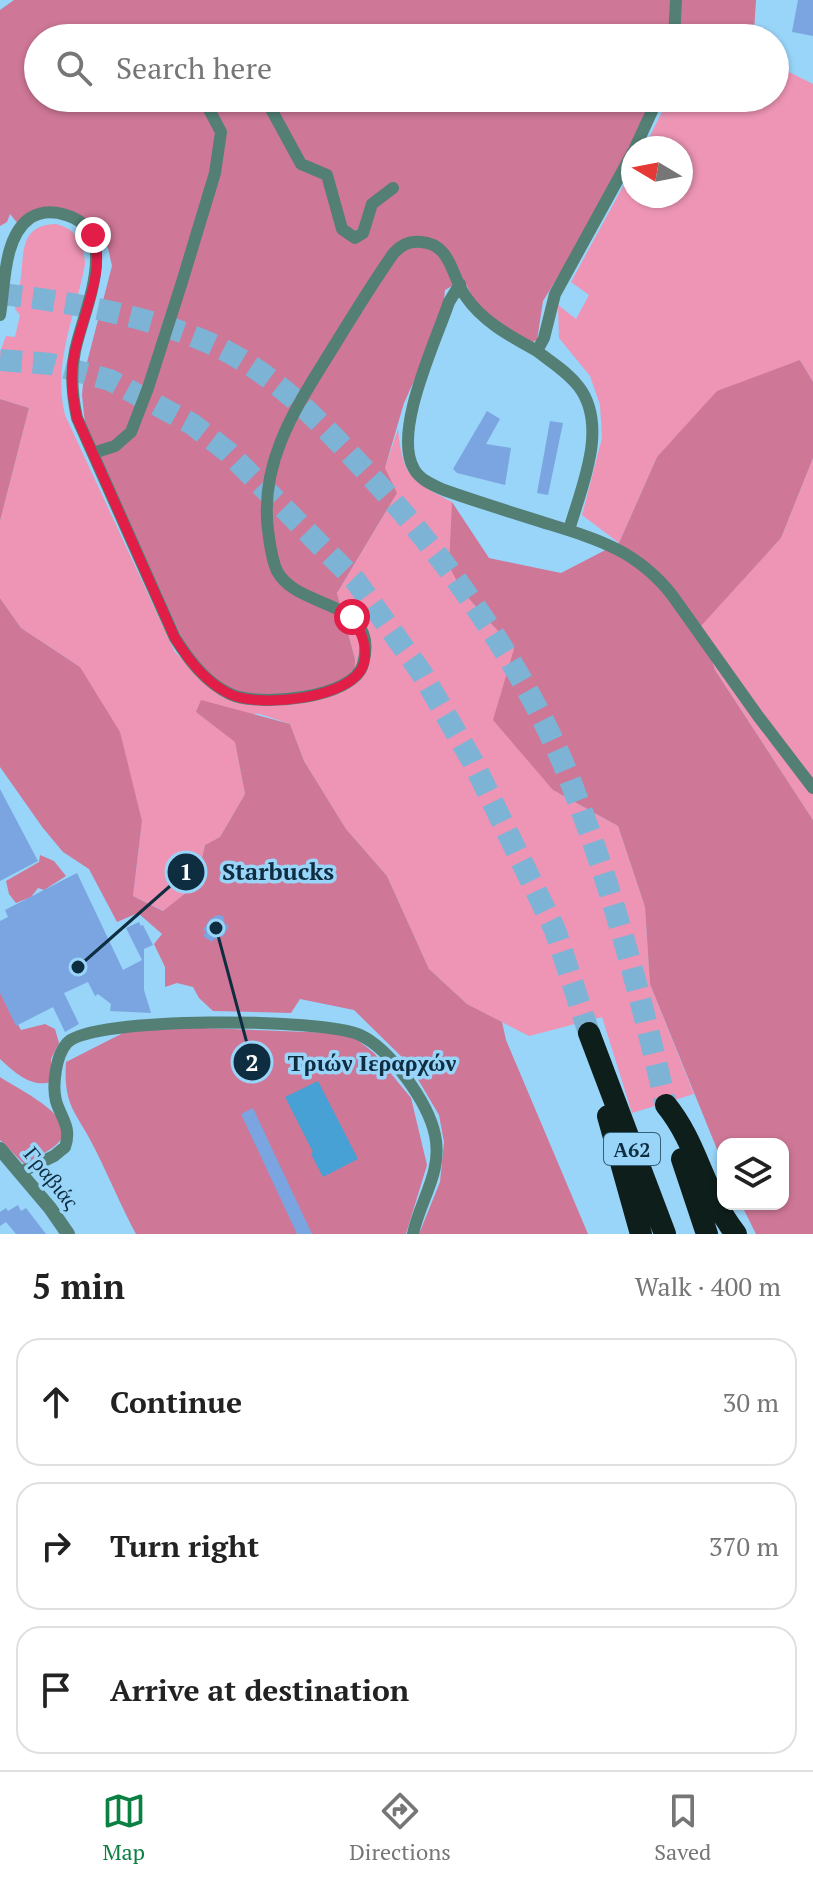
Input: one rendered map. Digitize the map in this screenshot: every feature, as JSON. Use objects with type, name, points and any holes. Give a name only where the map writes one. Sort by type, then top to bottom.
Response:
[{"type":"highway","name":"Α62","points":[[589,1033],[665,1234]]},
{"type":"highway","points":[[599,1064],[611,1133],[641,1234]]},
{"type":"highway","name":"Α62","points":[[707,1234],[666,1105],[687,1135],[712,1200],[736,1234]]},
{"type":"street","points":[[675,24],[676,0]]},
{"type":"street","points":[[93,453],[115,446],[131,432],[148,388],[215,173],[221,132],[210,112]]},
{"type":"street","points":[[273,112],[301,164],[327,175],[342,229],[355,238],[363,233],[372,204],[393,188]]},
{"type":"street","points":[[640,136],[652,112]]},
{"type":"street","points":[[537,351],[561,282],[621,174]]},
{"type":"street","points":[[0,315],[10,249],[23,225],[35,216],[49,212],[64,214],[84,224],[96,242],[97,261],[75,351],[72,389],[77,418],[175,638],[187,657],[210,682],[231,694],[273,700],[323,692],[346,683],[363,668],[365,651],[362,633],[352,617],[341,609],[310,597],[278,574],[267,524],[267,495],[272,461],[293,412],[375,279],[402,245],[415,241],[439,248],[450,260],[466,297],[490,322],[537,351],[576,383],[587,400],[593,433],[569,530]]},
{"type":"street","points":[[460,284],[449,302],[408,419],[407,454],[414,471],[444,490],[598,539],[623,551],[657,576],[813,788]]},
{"type":"street","points":[[21,1172],[65,1147],[68,1128],[56,1102],[57,1072],[61,1052],[73,1036],[95,1030],[148,1024],[312,1025],[339,1028],[363,1036],[386,1054],[409,1083],[431,1122],[436,1145],[434,1174],[413,1234]]},
{"type":"street","name":"Γραβιάς","points":[[0,1149],[68,1234]]},
{"type":"shaded area","points":[[14,0],[756,0],[754,24],[24,24],[24,112],[645,112],[636,136],[621,136],[621,164],[583,236],[543,301],[537,340],[526,345],[481,317],[467,286],[461,281],[445,290],[442,319],[404,403],[385,468],[397,493],[337,593],[355,659],[354,684],[320,698],[234,700],[189,654],[85,424],[82,395],[84,374],[112,266],[108,248],[90,225],[51,214],[19,225],[10,214],[7,222],[0,226],[0,10]]},
{"type":"shaded area","points":[[789,72],[813,84],[813,382],[800,360],[657,457],[619,543],[582,515],[602,438],[600,405],[590,376],[559,338],[558,305],[576,319],[589,295],[571,282],[621,190],[621,208],[693,208],[693,136],[650,136],[662,112],[789,112]]},
{"type":"shaded area","points":[[56,224],[78,238],[85,264],[63,358],[61,377],[65,415],[175,652],[204,681],[355,659],[337,593],[393,500],[385,468],[398,429],[406,468],[418,482],[452,502],[452,532],[462,591],[514,649],[553,790],[618,826],[645,907],[650,984],[694,1094],[632,1113],[602,1017],[529,1036],[467,1004],[429,969],[387,876],[346,829],[304,761],[290,724],[260,714],[196,712],[235,741],[245,794],[220,837],[205,845],[196,885],[164,911],[133,896],[142,821],[80,667],[21,628],[0,598],[0,521],[29,408],[0,399],[0,352],[6,336],[15,337],[20,315],[15,309],[26,241],[36,229]]},
{"type":"shaded area","points":[[800,360],[813,382],[813,458],[781,538],[701,626],[715,670],[813,820],[813,1234],[756,1234],[744,1210],[789,1210],[789,1138],[717,1138],[717,1149],[650,984],[645,907],[618,826],[553,790],[493,720],[514,649],[462,591],[449,566],[452,502],[489,558],[561,573],[619,543],[657,457],[717,391]]},
{"type":"shaded area","points":[[0,399],[29,408],[0,521]]},
{"type":"shaded area","points":[[813,458],[813,820],[715,670],[701,625],[781,538]]},
{"type":"shaded area","points":[[0,598],[21,628],[80,667],[120,732],[142,821],[133,896],[163,911],[196,885],[205,845],[220,837],[245,794],[235,742],[196,712],[201,700],[290,724],[304,761],[346,829],[387,876],[429,969],[467,1004],[502,1022],[506,1040],[588,1234],[419,1234],[440,1182],[444,1142],[439,1115],[409,1064],[354,1010],[300,999],[291,1013],[213,1011],[199,998],[193,987],[177,983],[165,987],[165,967],[154,944],[162,934],[138,913],[117,922],[89,869],[63,852],[0,767]]},
{"type":"shaded area","points":[[40,855],[54,861],[66,876],[44,890],[38,888],[31,897],[16,903],[9,894],[6,881],[39,862]]},
{"type":"shaded area","points":[[0,991],[21,1030],[45,1024],[55,1029],[59,1043],[51,1059],[51,1082],[30,1081],[0,1059]]},
{"type":"shaded area","points":[[203,1028],[334,1033],[354,1037],[374,1053],[411,1098],[427,1165],[406,1234],[136,1234],[69,1100],[66,1062],[131,1029]]},
{"type":"shaded area","points":[[0,1077],[45,1105],[62,1125],[63,1134],[57,1144],[24,1164],[0,1140]]},
{"type":"water","points":[[318,1081],[358,1159],[323,1177],[285,1097]]},
{"type":"building","points":[[798,0],[813,0],[813,36],[792,32]]},
{"type":"building","points":[[487,411],[500,419],[486,444],[511,448],[505,485],[457,473],[453,469]]},
{"type":"building","points":[[550,421],[563,423],[548,495],[537,493]]},
{"type":"building","points":[[0,789],[38,861],[0,881]]},
{"type":"building","points":[[77,873],[123,970],[142,960],[126,928],[139,922],[143,925],[153,945],[144,949],[144,990],[151,1013],[110,1011],[111,1004],[98,994],[95,996],[88,982],[64,993],[79,1024],[65,1032],[53,1007],[16,1026],[0,993],[0,921],[8,917],[5,910]]},
{"type":"building","points":[[223,916],[225,924],[229,926],[223,937],[221,935],[212,942],[203,936],[206,932],[203,930],[210,919]]},
{"type":"building","points":[[253,1108],[312,1234],[297,1234],[241,1114]]},
{"type":"building","points":[[18,1205],[21,1211],[26,1208],[46,1234],[16,1234],[6,1222],[0,1226],[0,1212]]},
{"type":"tunnel","points":[[0,294],[84,306],[143,320],[198,338],[242,360],[280,387],[315,419],[424,538],[505,652],[568,775],[598,856],[623,938],[666,1105]]},
{"type":"tunnel","points":[[0,360],[51,364],[110,380],[192,424],[228,452],[355,580],[421,672],[473,762],[555,930],[589,1033]]},
{"type":"place","name":"Τριών Ιεραρχών","points":[[216,928]]},
{"type":"place","name":"Starbucks","points":[[78,967]]},
{"type":"route","points":[[93,235],[97,261],[73,363],[72,389],[77,418],[175,638],[187,657],[210,682],[231,694],[273,700],[299,698],[346,683],[363,668],[365,651],[362,633],[352,617]]}]
